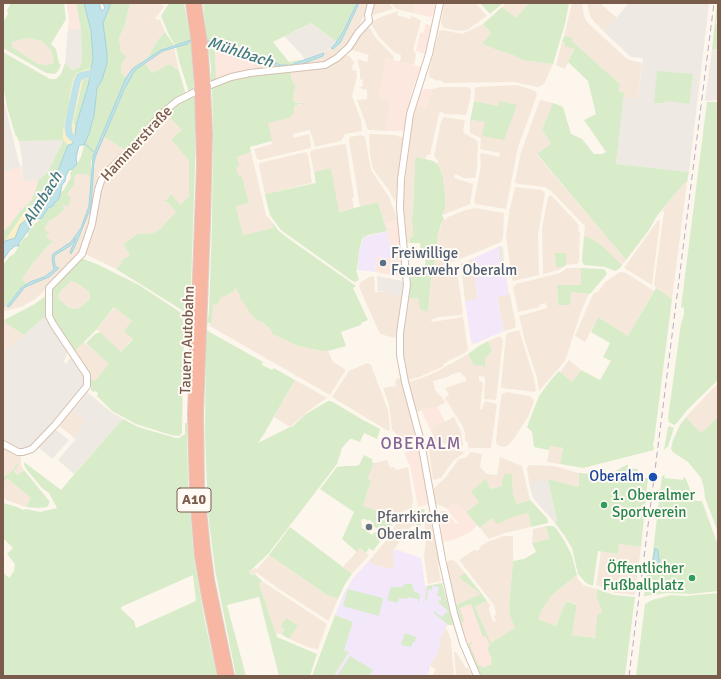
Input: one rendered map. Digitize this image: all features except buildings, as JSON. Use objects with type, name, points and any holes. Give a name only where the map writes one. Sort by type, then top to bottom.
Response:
[{"type":"highway","name":"Tauern Autobahn","points":[[190,3],[199,40]]},
{"type":"highway","name":"Tauern Autobahn","points":[[197,3],[208,134],[206,222],[192,414],[193,468],[196,528],[206,597],[222,676]]},
{"type":"highway","name":"Tauern Autobahn","points":[[198,322],[202,515],[210,580],[230,676]]},
{"type":"street","name":"Hammerstraße","points":[[3,444],[18,452],[27,452],[32,449],[55,425],[87,386],[87,375],[55,327],[50,316],[49,288],[82,254],[92,224],[97,192],[103,177],[139,141],[156,120],[177,101],[203,88],[231,77],[268,70],[314,67],[325,65],[337,58],[349,47],[358,33],[369,21],[368,15],[371,3]]},
{"type":"street","points":[[440,3],[429,54],[410,114],[401,179],[400,208],[407,285],[400,333],[400,355],[405,382],[421,442],[442,559],[454,613],[463,643],[477,676]]},
{"type":"shaded area","points":[[66,3],[76,3],[81,29],[68,29],[69,19]]},
{"type":"shaded area","points":[[130,3],[159,3],[164,7],[155,19],[160,20],[165,32],[157,41],[147,59],[132,69],[126,78],[121,74],[122,62],[119,38],[125,25]]},
{"type":"shaded area","points":[[359,3],[369,3],[359,27],[350,43],[341,54],[324,64],[307,65],[306,62],[323,56],[324,53],[331,48],[333,49],[340,43]]},
{"type":"shaded area","points":[[373,3],[389,3],[393,9],[373,15],[371,13]]},
{"type":"shaded area","points":[[391,3],[415,3],[413,13],[396,9]]},
{"type":"shaded area","points":[[415,3],[436,3],[433,15],[430,17],[413,13]]},
{"type":"shaded area","points":[[444,3],[479,3],[477,5],[487,16],[467,30],[458,31],[444,28],[441,24]]},
{"type":"shaded area","points":[[506,3],[529,3],[516,19],[502,7]]},
{"type":"shaded area","points":[[572,3],[582,3],[584,16],[588,23],[626,58],[642,63],[638,99],[623,97],[624,92],[619,92],[620,84],[572,41],[564,36]]},
{"type":"shaded area","points":[[587,3],[600,3],[617,18],[604,32],[591,18]]},
{"type":"shaded area","points":[[629,3],[709,3],[689,172],[616,164],[623,97],[638,99],[643,58],[631,57],[604,32]]},
{"type":"shaded area","points":[[398,11],[397,15],[410,19],[412,16],[421,21],[413,50],[416,54],[414,65],[400,62],[401,55],[394,52],[379,37],[371,24],[373,21],[381,17]]},
{"type":"shaded area","points":[[311,23],[337,42],[324,53],[305,60],[284,36]]},
{"type":"shaded area","points":[[426,24],[432,28],[425,54],[416,51],[420,33],[423,33]]},
{"type":"shaded area","points":[[483,24],[491,33],[482,44],[523,60],[553,64],[544,84],[538,87],[514,82],[443,83],[442,81],[437,81],[429,77],[429,71],[439,31],[442,30],[462,34]]},
{"type":"shaded area","points":[[367,27],[370,28],[375,37],[394,57],[393,60],[386,58],[379,98],[391,100],[386,131],[368,130],[357,100],[367,99],[367,90],[359,88],[362,87],[363,80],[360,79],[360,70],[357,59],[367,62],[369,55],[352,50],[352,48],[363,30]]},
{"type":"shaded area","points":[[68,29],[81,29],[82,61],[79,68],[72,70],[65,63]]},
{"type":"shaded area","points":[[28,38],[42,41],[51,50],[54,63],[47,65],[38,64],[12,47],[12,42]]},
{"type":"shaded area","points":[[562,42],[574,48],[565,69],[556,65]]},
{"type":"shaded area","points":[[174,47],[179,71],[170,64],[152,73],[145,63],[163,51]]},
{"type":"shaded area","points":[[215,47],[255,56],[253,71],[216,80]]},
{"type":"shaded area","points":[[712,49],[718,50],[718,100],[705,101]]},
{"type":"shaded area","points":[[347,55],[354,62],[352,65],[353,71],[356,70],[357,76],[352,96],[361,120],[362,131],[345,134],[341,141],[315,147],[310,130],[293,134],[293,138],[309,134],[310,148],[260,160],[257,159],[254,149],[272,144],[267,123],[290,118],[293,106],[300,105],[301,102],[297,103],[293,101],[295,85],[292,82],[290,71],[329,67],[342,56]]},
{"type":"shaded area","points":[[255,56],[274,66],[274,68],[253,71]]},
{"type":"shaded area","points":[[386,58],[421,67],[413,87],[405,130],[403,131],[386,131],[391,100],[378,98]]},
{"type":"shaded area","points":[[517,85],[535,91],[537,95],[518,147],[506,209],[475,204],[474,202],[481,166],[480,154],[482,153],[499,157],[500,153],[480,149],[481,139],[470,133],[470,122],[472,120],[485,122],[504,140],[499,102],[498,106],[474,101],[475,88]]},
{"type":"shaded area","points":[[442,87],[469,87],[471,91],[470,100],[466,115],[444,114],[442,111],[439,113],[430,155],[427,155],[426,159],[420,157],[415,160],[413,211],[411,223],[413,224],[413,236],[410,238],[410,243],[407,243],[403,197],[413,118],[417,105],[425,108],[432,89]]},
{"type":"shaded area","points":[[424,89],[432,89],[425,108],[417,105],[420,94]]},
{"type":"shaded area","points":[[3,97],[20,167],[3,172]]},
{"type":"shaded area","points":[[540,100],[553,103],[542,129],[551,144],[537,155],[626,260],[622,265],[588,237],[584,236],[585,226],[551,191],[545,187],[518,184],[515,182],[521,152]]},
{"type":"shaded area","points":[[166,114],[182,130],[171,139],[189,161],[189,196],[180,205],[169,197],[164,203],[169,204],[176,212],[169,221],[153,233],[138,234],[123,244],[130,255],[120,261],[122,263],[116,269],[85,254],[34,300],[21,307],[5,311],[3,310],[27,284],[22,279],[34,262],[46,248],[53,243],[46,237],[45,228],[49,221],[63,211],[63,204],[66,195],[72,187],[75,175],[88,174],[93,180],[96,155],[104,137],[127,151],[150,132]]},
{"type":"shaded area","points":[[444,117],[464,120],[465,122],[463,129],[465,134],[478,142],[477,169],[475,178],[464,178],[455,174],[454,178],[473,184],[470,204],[442,215],[445,209],[443,177],[438,161],[434,156],[441,122]]},
{"type":"shaded area","points":[[369,134],[395,135],[403,138],[395,202],[390,192],[373,169],[370,155]]},
{"type":"shaded area","points":[[361,135],[365,137],[371,170],[389,197],[398,221],[396,220],[385,224],[378,202],[360,207],[349,140],[350,137]]},
{"type":"shaded area","points":[[63,139],[47,173],[38,180],[23,182],[22,159],[19,141]]},
{"type":"shaded area","points":[[344,144],[346,145],[354,197],[352,198],[354,208],[338,212],[331,168],[314,172],[310,153],[312,150]]},
{"type":"shaded area","points":[[251,152],[266,215],[272,222],[273,228],[243,235],[236,206],[249,203],[242,176],[239,177],[236,167],[237,157]]},
{"type":"shaded area","points":[[306,152],[308,155],[312,183],[265,194],[259,163]]},
{"type":"shaded area","points":[[22,166],[23,182],[38,180],[36,189],[30,202],[3,231],[3,172]]},
{"type":"shaded area","points":[[684,182],[687,182],[672,299],[654,285],[664,212],[662,211]]},
{"type":"shaded area","points":[[515,187],[541,190],[545,193],[538,235],[539,275],[513,281],[506,235]]},
{"type":"shaded area","points":[[551,195],[579,225],[579,261],[577,264],[566,265],[559,270],[543,274],[542,228],[548,197]]},
{"type":"shaded area","points":[[475,208],[504,213],[503,237],[501,242],[432,269],[434,267],[438,234],[443,221],[448,217]]},
{"type":"shaded area","points":[[396,220],[398,221],[403,272],[402,276],[375,272],[377,257],[392,259],[391,256],[393,256],[385,224]]},
{"type":"shaded area","points":[[658,220],[660,221],[652,285],[624,268]]},
{"type":"shaded area","points":[[387,231],[393,256],[391,256],[392,259],[377,257],[375,272],[358,270],[359,252],[364,237]]},
{"type":"shaded area","points":[[498,247],[503,247],[506,274],[500,274]]},
{"type":"shaded area","points":[[498,247],[500,274],[506,274],[509,295],[497,297],[504,331],[474,344],[471,342],[465,301],[478,299],[472,259]]},
{"type":"shaded area","points":[[472,259],[478,300],[465,301],[461,264]]},
{"type":"shaded area","points":[[451,266],[455,267],[457,271],[463,312],[462,315],[438,317],[431,320],[432,322],[463,317],[468,350],[443,364],[444,366],[408,380],[403,356],[403,329],[409,298],[418,298],[424,309],[428,312],[432,273]]},
{"type":"shaded area","points":[[567,268],[581,268],[581,285],[557,285],[558,305],[567,305],[571,292],[589,294],[582,309],[565,361],[539,391],[537,378],[525,341],[519,316],[547,308],[546,303],[539,305],[540,307],[518,312],[513,287],[516,284],[560,273]]},
{"type":"shaded area","points":[[620,272],[626,273],[654,291],[628,336],[598,317],[585,342],[575,336],[592,296],[595,292],[598,292],[605,282]]},
{"type":"shaded area","points":[[374,276],[375,292],[388,291],[403,296],[395,338],[380,334],[359,287],[360,283],[369,277]]},
{"type":"shaded area","points":[[377,276],[402,281],[404,283],[403,296],[388,295],[387,291],[378,291]]},
{"type":"shaded area","points":[[71,281],[77,283],[88,291],[90,295],[90,299],[79,308],[74,309],[68,307],[59,299],[58,294]]},
{"type":"shaded area","points":[[235,288],[261,322],[272,331],[272,334],[298,346],[328,351],[333,362],[345,369],[330,395],[208,325],[211,324],[212,321],[213,303],[217,305],[221,298],[233,292]]},
{"type":"shaded area","points":[[510,294],[516,326],[515,328],[504,331],[497,297]]},
{"type":"shaded area","points":[[115,307],[132,321],[133,338],[120,353],[97,329]]},
{"type":"shaded area","points":[[47,315],[68,350],[64,362],[66,364],[72,356],[86,375],[86,383],[35,445],[23,450],[17,449],[3,441],[3,353]]},
{"type":"shaded area","points":[[3,320],[24,335],[3,353]]},
{"type":"shaded area","points":[[519,330],[534,378],[536,391],[534,392],[501,387],[506,335]]},
{"type":"shaded area","points":[[501,337],[503,340],[496,400],[484,399],[485,377],[479,376],[479,380],[483,383],[480,409],[482,409],[485,401],[497,404],[491,448],[468,448],[468,442],[465,441],[463,427],[445,398],[449,395],[445,388],[466,381],[466,378],[460,372],[433,381],[434,389],[446,402],[439,406],[416,412],[408,382],[436,372],[468,354],[473,365],[485,358],[492,351],[488,341]]},
{"type":"shaded area","points":[[84,342],[110,364],[95,381],[91,379],[88,371],[74,352]]},
{"type":"shaded area","points":[[569,360],[581,370],[572,382],[560,372]]},
{"type":"shaded area","points":[[367,363],[371,365],[388,410],[390,429],[388,431],[332,397],[349,371]]},
{"type":"shaded area","points":[[401,378],[415,436],[413,442],[403,440],[392,430],[389,405],[383,388],[396,386],[396,379]]},
{"type":"shaded area","points":[[295,380],[327,398],[311,409],[290,427],[274,417]]},
{"type":"shaded area","points":[[716,385],[718,388],[718,417],[701,433],[686,417]]},
{"type":"shaded area","points":[[87,392],[111,412],[123,419],[74,474],[58,460],[75,440],[73,437],[86,422],[72,409]]},
{"type":"shaded area","points":[[506,392],[530,396],[534,402],[528,417],[513,440],[507,446],[502,447],[497,445],[496,440],[501,398],[502,394]]},
{"type":"shaded area","points":[[437,406],[445,422],[430,429],[421,410]]},
{"type":"shaded area","points":[[72,409],[86,422],[73,437],[58,425]]},
{"type":"shaded area","points":[[454,417],[461,431],[463,446],[432,442],[433,435],[430,429]]},
{"type":"shaded area","points":[[55,429],[69,440],[52,459],[38,447]]},
{"type":"shaded area","points":[[3,446],[21,457],[21,466],[24,470],[18,475],[14,470],[17,463],[13,470],[3,476]]},
{"type":"shaded area","points":[[415,446],[418,448],[420,455],[429,501],[429,504],[418,507],[410,466],[404,453],[409,451],[408,447]]},
{"type":"shaded area","points":[[550,446],[563,448],[560,464],[547,462]]},
{"type":"shaded area","points":[[431,449],[445,449],[465,452],[453,461],[441,478],[433,480],[429,451]]},
{"type":"shaded area","points":[[470,452],[482,454],[480,467],[487,474],[497,475],[500,457],[522,466],[530,500],[517,504],[513,494],[512,475],[502,479],[502,486],[490,489],[486,480],[472,491],[479,502],[466,512],[454,503],[447,509],[436,504],[433,492],[434,488],[445,478],[459,459],[467,457]]},
{"type":"shaded area","points":[[387,460],[390,468],[394,467],[396,470],[408,467],[413,500],[412,508],[396,514],[395,518],[389,522],[385,517],[363,506],[371,481],[368,478],[374,463]]},
{"type":"shaded area","points":[[529,465],[554,466],[579,473],[579,487],[548,479],[529,483],[527,468]]},
{"type":"shaded area","points":[[7,477],[32,498],[26,507],[6,500],[3,497],[3,483]]},
{"type":"shaded area","points":[[548,479],[557,521],[555,523],[533,498],[529,483]]},
{"type":"shaded area","points":[[454,503],[466,512],[477,525],[470,532],[456,539],[443,542],[439,513],[440,511],[446,511],[456,524],[458,523],[447,509]]},
{"type":"shaded area","points":[[410,512],[415,525],[411,526],[403,533],[405,535],[393,550],[395,561],[394,566],[391,569],[374,565],[369,561],[388,538],[397,522],[404,519],[404,515]]},
{"type":"shaded area","points":[[429,512],[441,581],[428,584],[424,557],[426,540],[424,520],[426,513]]},
{"type":"shaded area","points":[[528,513],[531,527],[505,533],[489,539],[480,528],[492,518],[513,517]]},
{"type":"shaded area","points":[[546,526],[549,539],[532,543],[533,529]]},
{"type":"shaded area","points":[[504,536],[513,536],[513,561],[509,607],[510,615],[516,628],[491,643],[475,607],[487,601],[490,605],[489,609],[493,622],[496,621],[494,617],[496,614],[494,605],[459,560],[474,550],[477,551],[489,541]]},
{"type":"shaded area","points":[[619,544],[641,547],[635,595],[615,593],[596,585],[601,551],[618,554]]},
{"type":"shaded area","points":[[360,548],[369,555],[352,574],[343,567]]},
{"type":"shaded area","points":[[395,549],[421,558],[425,586],[442,583],[449,608],[448,623],[440,639],[439,648],[430,666],[428,674],[425,676],[334,676],[349,652],[343,650],[353,622],[335,615],[344,593],[354,577],[369,561],[374,565],[391,569],[394,566],[393,551]]},
{"type":"shaded area","points":[[269,555],[327,595],[338,599],[329,620],[279,589],[257,573],[251,575],[249,572],[255,568],[257,569]]},
{"type":"shaded area","points":[[451,560],[455,561],[465,573],[460,577],[482,594],[456,605],[446,563]]},
{"type":"shaded area","points":[[577,575],[578,579],[583,585],[597,589],[596,596],[602,611],[597,615],[596,638],[572,635],[577,604],[566,601],[556,626],[538,619],[541,611],[552,595]]},
{"type":"shaded area","points":[[262,581],[327,624],[318,649],[308,647],[289,639],[298,626],[285,629],[281,634],[276,634],[259,584]]},
{"type":"shaded area","points":[[471,599],[491,643],[494,664],[479,672],[468,645],[456,605]]},
{"type":"shaded area","points":[[446,628],[451,640],[454,676],[432,676],[436,669],[430,666],[436,656],[440,639]]},
{"type":"shaded area","points":[[454,652],[456,652],[466,668],[468,668],[472,676],[456,676]]},
{"type":"green space","points":[[11,3],[64,3],[66,19],[51,44],[56,49],[59,63],[61,65],[55,74],[46,73],[3,48],[3,28],[4,21],[8,14],[7,10]],"holes":[[[28,38],[42,41],[51,50],[54,63],[47,65],[38,64],[12,47],[12,42]]]},
{"type":"green space","points":[[76,3],[84,3],[91,31],[93,59],[91,68],[77,73],[69,99],[70,103],[64,125],[63,139],[68,145],[59,168],[44,192],[23,214],[3,244],[3,231],[30,202],[38,180],[47,173],[63,140],[19,141],[15,134],[7,107],[3,85],[3,52],[50,79],[56,79],[61,74],[65,63],[72,70],[79,68],[82,61],[81,30]]},
{"type":"green space","points":[[111,3],[130,3],[125,25],[119,38],[121,52],[127,57],[122,62],[121,73],[126,79],[94,152],[91,162],[91,180],[88,174],[75,175],[74,185],[66,195],[71,196],[68,207],[63,204],[63,211],[49,221],[45,228],[45,230],[49,233],[46,237],[53,242],[34,262],[22,279],[27,284],[18,291],[3,310],[3,265],[10,256],[14,254],[23,239],[28,236],[29,228],[42,218],[48,208],[53,206],[59,199],[61,191],[63,191],[71,177],[70,174],[73,167],[77,164],[81,157],[93,122],[97,88],[102,80],[103,23]]},
{"type":"green space","points":[[169,3],[184,3],[191,40],[175,45],[169,35],[161,16]]},
{"type":"green space","points":[[203,3],[357,3],[337,42],[311,23],[273,42],[289,62],[302,61],[285,65],[276,64],[259,55],[223,47],[207,40]]},
{"type":"green space","points":[[480,3],[503,3],[490,14]]},
{"type":"green space","points":[[529,3],[569,3],[565,24],[553,64],[523,60],[482,44],[491,33],[483,24],[502,7],[516,18]]},
{"type":"green space","points":[[717,3],[718,16],[716,24],[718,25],[718,50],[712,49]]},
{"type":"green space","points":[[165,32],[174,45],[165,48],[147,59],[157,41]]},
{"type":"green space","points":[[564,36],[573,38],[572,41],[620,84],[619,92],[624,92],[616,164],[689,172],[687,182],[684,183],[657,216],[649,230],[626,260],[537,154],[551,144],[542,129],[553,103],[563,107],[571,134],[582,139],[594,154],[602,154],[606,152],[584,120],[596,114],[588,81],[568,62],[574,49],[565,46],[565,43],[562,42]]},
{"type":"green space","points":[[189,42],[189,44],[191,44],[194,90],[189,92],[176,47]]},
{"type":"green space","points":[[208,43],[215,47],[216,80],[211,82],[211,67]]},
{"type":"green space","points":[[145,63],[152,73],[170,64],[179,71],[186,95],[127,151],[104,137],[130,78],[135,70]]},
{"type":"green space","points":[[290,71],[292,81],[295,85],[293,101],[303,103],[294,106],[294,112],[290,118],[268,123],[272,141],[250,147],[251,152],[237,157],[239,166],[236,167],[239,176],[242,176],[249,203],[236,206],[243,235],[273,228],[272,222],[278,230],[289,239],[356,286],[353,288],[368,320],[361,323],[361,325],[341,332],[346,346],[328,351],[298,346],[272,334],[272,331],[263,323],[254,318],[235,288],[233,292],[221,298],[217,305],[213,304],[211,324],[207,322],[209,312],[212,222],[212,88],[235,78]]},
{"type":"green space","points":[[657,71],[693,74],[689,104],[665,101],[664,103],[654,103]]},
{"type":"green space","points":[[89,78],[76,126],[73,123],[83,79]]},
{"type":"green space","points":[[195,95],[195,166],[190,315],[116,269],[122,263],[120,261],[130,255],[123,244],[138,234],[153,233],[159,230],[176,212],[169,204],[163,201],[167,200],[171,194],[180,205],[189,196],[189,161],[171,139],[182,130],[166,114],[182,101]]},
{"type":"green space","points":[[474,101],[498,106],[499,101],[517,105],[504,140],[482,136],[485,122],[472,120],[470,122]]},
{"type":"green space","points":[[707,102],[718,102],[718,380],[674,425],[669,422],[668,418],[681,323],[684,314],[684,308],[681,307]]},
{"type":"green space","points":[[418,157],[438,164],[443,177],[445,196],[445,209],[442,215],[444,219],[438,234],[434,267],[432,269],[428,312],[420,309],[418,298],[409,298],[411,282],[410,271],[424,272],[426,257],[421,254],[420,243],[410,243],[410,238],[413,236],[413,224],[411,224],[415,160]]},
{"type":"green space","points":[[331,168],[339,212],[378,202],[387,231],[368,235],[362,239],[356,270],[359,280],[355,282],[281,230],[270,215],[265,195],[316,183],[314,172]]},
{"type":"green space","points":[[584,236],[601,245],[622,265],[620,268],[615,271],[605,267],[584,265],[582,261]]},
{"type":"green space","points":[[555,253],[566,253],[566,265],[563,267],[556,267]]},
{"type":"green space","points":[[81,258],[99,265],[139,285],[180,312],[183,320],[184,332],[182,433],[179,436],[136,424],[112,411],[97,396],[98,394],[96,391],[93,392],[91,390],[91,379],[95,381],[109,364],[86,343],[95,334],[100,332],[121,352],[133,339],[124,331],[132,321],[114,307],[97,329],[74,352],[53,319],[51,303],[51,288],[58,285],[63,275],[71,271]],"holes":[[[71,281],[77,283],[88,291],[90,299],[79,308],[74,309],[68,307],[59,299],[58,294]]]},
{"type":"green space","points":[[581,268],[603,269],[607,274],[590,294],[571,292],[570,305],[558,305],[557,285],[581,285]]},
{"type":"green space","points":[[656,288],[672,299],[653,444],[654,450],[583,468],[560,464],[563,448],[550,446],[549,450],[534,447],[532,432],[527,427],[539,396],[559,371],[572,382],[581,370],[600,380],[611,361],[603,357],[610,343],[591,332],[598,317],[628,336]]},
{"type":"green space","points":[[47,295],[47,315],[24,335],[4,320],[33,305]]},
{"type":"green space","points":[[206,330],[263,362],[262,365],[272,370],[274,368],[295,380],[258,443],[292,427],[306,414],[328,401],[331,401],[380,429],[377,439],[364,433],[360,442],[350,439],[346,443],[342,448],[337,464],[268,554],[249,572],[251,575],[255,574],[262,581],[259,584],[277,637],[317,654],[310,676],[279,676],[259,597],[227,605],[246,676],[236,676],[215,570],[208,513],[205,435]]},
{"type":"green space","points":[[488,341],[492,351],[485,358],[485,366],[473,365],[468,354]]},
{"type":"green space","points":[[686,417],[701,433],[718,417],[718,532],[705,498],[701,478],[688,462],[671,449],[673,440],[680,425]]},
{"type":"green space","points":[[123,419],[138,427],[176,438],[179,438],[185,434],[185,423],[187,423],[188,484],[194,559],[205,622],[217,676],[3,676],[3,572],[9,578],[14,571],[15,564],[7,554],[13,548],[3,538],[3,503],[23,510],[26,509],[40,512],[57,508],[49,493],[42,488],[27,470],[24,462],[61,490]],"holes":[[[193,575],[196,601],[136,628],[134,621],[121,609],[121,607]]]},
{"type":"green space","points":[[670,426],[674,428],[668,446],[664,450],[668,427]]},
{"type":"green space","points":[[364,455],[372,459],[372,462],[374,463],[368,478],[371,481],[363,506],[375,510],[385,517],[392,525],[373,551],[369,548],[366,553],[360,548],[357,552],[342,539],[354,512],[320,489],[337,467],[359,465]],"holes":[[[362,519],[368,521],[369,519],[374,523],[372,525],[380,531],[378,534],[375,532],[372,535],[361,527],[361,521]]]},
{"type":"green space","points":[[17,463],[18,465],[14,471],[18,475],[24,470],[50,502],[47,507],[26,507],[31,498],[7,478],[3,483],[3,476],[13,470]]},
{"type":"green space","points":[[628,464],[628,468],[638,469],[637,477],[648,478],[641,547],[619,544],[618,554],[598,551],[593,586],[586,583],[578,574],[572,548],[555,523],[557,521],[548,479],[579,487],[579,473],[594,474],[595,477],[610,474]]},
{"type":"green space","points":[[504,474],[512,474],[513,494],[517,504],[530,500],[547,518],[548,523],[531,527],[528,513],[513,517],[497,524],[492,518],[480,528],[477,525],[466,512],[479,502],[471,491],[486,479],[490,489],[502,486]]},
{"type":"green space","points":[[665,475],[664,478],[683,480],[683,477],[686,479],[694,500],[702,501],[718,545],[718,591],[691,594],[668,593],[644,596],[647,569],[651,568],[662,476]]},
{"type":"green space","points":[[423,509],[425,510],[421,520],[421,525],[417,527],[410,512]]},
{"type":"green space","points":[[546,526],[553,526],[556,528],[564,540],[572,556],[577,575],[552,595],[541,611],[538,619],[556,626],[566,601],[577,605],[572,635],[595,638],[597,615],[602,611],[596,596],[597,589],[614,595],[635,597],[625,676],[481,676],[468,644],[471,642],[473,644],[470,645],[478,665],[482,668],[492,664],[487,647],[490,646],[486,636],[483,637],[471,604],[460,608],[464,621],[462,622],[465,633],[456,605],[481,594],[459,577],[465,573],[487,601],[475,607],[491,643],[515,628],[510,615],[509,607],[513,561],[524,559],[536,552],[532,543],[549,539]]},
{"type":"green space","points":[[290,527],[352,574],[345,584],[338,599],[327,595],[269,555]]},
{"type":"green space","points":[[442,583],[453,625],[448,625],[433,612],[434,611],[442,617],[448,611],[438,602],[439,600],[441,601],[441,597],[437,596],[439,587],[432,586],[432,590],[428,589],[428,601],[425,599],[427,586]]},
{"type":"green space","points":[[404,584],[412,584],[414,591],[420,594],[419,602],[418,599],[408,597],[407,599],[399,598],[398,603],[387,600],[391,587],[403,587]]},
{"type":"green space","points":[[348,589],[383,598],[379,616],[343,606]]},
{"type":"green space","points":[[718,593],[718,676],[636,676],[645,604],[652,600],[671,595],[686,596]]},
{"type":"green space","points":[[335,615],[353,622],[344,650],[349,652],[334,676],[312,676]]},
{"type":"green space","points":[[286,618],[298,626],[289,639],[281,634],[285,629],[281,626]]},
{"type":"green space","points":[[405,633],[416,637],[415,642],[413,642],[411,647],[401,645]]},
{"type":"green space","points":[[350,656],[373,670],[369,676],[337,676]]},
{"type":"sand","points":[[91,68],[89,78],[83,79],[73,123],[76,126],[75,136],[71,144],[68,145],[63,139],[64,125],[70,103],[69,99],[73,79],[77,73]]},
{"type":"sand","points":[[33,204],[30,216],[20,225],[15,238],[5,241],[23,214]]},
{"type":"water","points":[[84,3],[100,3],[102,11],[105,8],[103,3],[111,3],[103,23],[107,63],[102,80],[97,88],[94,116],[89,134],[84,145],[79,145],[76,158],[77,164],[69,170],[62,185],[59,199],[53,206],[48,208],[42,218],[34,220],[19,243],[19,246],[15,246],[10,250],[3,260],[3,244],[5,241],[15,238],[20,225],[30,216],[33,204],[44,192],[59,168],[68,145],[72,144],[75,136],[76,126],[88,86],[93,59],[91,31]]},
{"type":"water","points":[[357,3],[359,3],[340,43],[333,49],[331,48],[343,32]]},
{"type":"water","points":[[191,40],[191,42],[187,44],[163,51],[135,70],[125,88],[96,155],[94,163],[91,207],[71,254],[70,252],[76,238],[70,246],[55,255],[55,265],[59,268],[49,277],[25,287],[9,307],[7,306],[21,288],[30,282],[44,277],[54,270],[52,259],[53,254],[71,242],[81,228],[89,206],[93,156],[126,78],[132,69],[161,50]]},
{"type":"water","points":[[207,40],[223,47],[259,55],[280,65],[290,65],[324,53],[323,56],[294,67],[278,67],[258,57],[215,47],[208,43]]},
{"type":"water","points":[[655,549],[658,551],[660,567],[652,566]]},
{"type":"waterway","name":"Almbach","points":[[77,142],[69,134],[68,126],[77,82],[80,76],[97,72]]},
{"type":"waterway","name":"Mühlbach","points":[[84,143],[95,153]]},
{"type":"railway","points":[[629,676],[714,3]]},
{"type":"place","name":"Freiwillige Feuerwehr Oberalm","points":[[383,263]]},
{"type":"place","name":"Oberalm","points":[[653,477]]},
{"type":"place","name":"1. Oberalmer Sportverein","points":[[604,505]]},
{"type":"place","name":"Pfarrkirche Oberalm","points":[[369,527]]},
{"type":"place","name":"Öffentlicher Fußballplatz","points":[[692,578]]},
{"type":"district","name":"OBERALM","points":[[421,445]]}]
